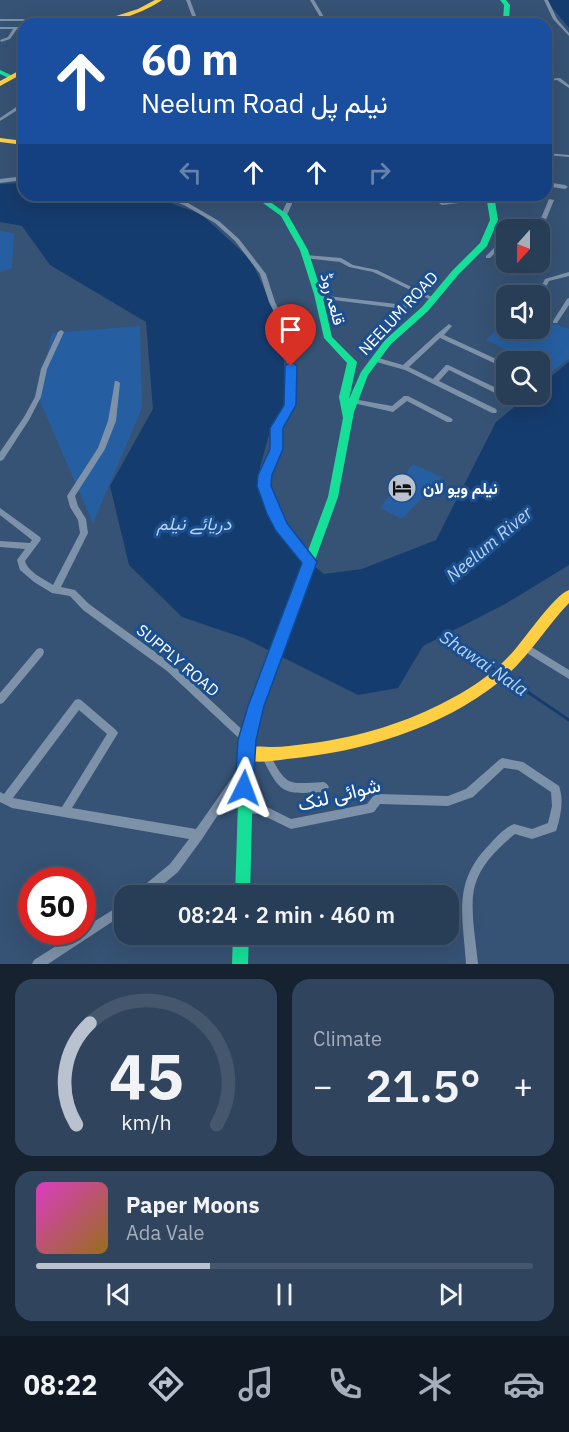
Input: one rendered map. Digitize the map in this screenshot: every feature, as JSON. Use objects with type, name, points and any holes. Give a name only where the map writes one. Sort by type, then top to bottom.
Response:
[{"type":"street","points":[[112,18],[159,0]]},
{"type":"street","points":[[188,0],[195,18]]},
{"type":"street","points":[[312,0],[322,18]]},
{"type":"street","points":[[497,0],[501,4],[506,18]]},
{"type":"street","points":[[503,0],[507,5],[505,14]]},
{"type":"street","points":[[546,0],[555,19],[569,35]]},
{"type":"street","points":[[0,20],[18,20]]},
{"type":"street","points":[[0,28],[16,28]]},
{"type":"street","points":[[1,41],[9,38],[16,28]]},
{"type":"street","points":[[0,72],[11,77]]},
{"type":"street","points":[[0,84],[18,73]]},
{"type":"street","points":[[552,80],[568,77]]},
{"type":"street","points":[[558,79],[569,87]]},
{"type":"street","points":[[0,120],[18,108]]},
{"type":"street","points":[[0,140],[18,142]]},
{"type":"street","points":[[552,155],[569,156]]},
{"type":"street","points":[[0,181],[18,179]]},
{"type":"street","points":[[552,185],[565,187]]},
{"type":"street","points":[[177,201],[218,222],[237,240],[263,274],[272,302],[285,328],[287,358],[292,379],[290,405],[277,428],[277,449],[265,475],[264,486],[274,514],[310,562]]},
{"type":"street","name":"قلعہ روڈ","points":[[264,201],[284,215],[306,257],[319,297],[328,338],[352,363],[342,407],[348,419]]},
{"type":"street","points":[[284,215],[290,201]]},
{"type":"street","points":[[442,203],[456,201]]},
{"type":"street","name":"NEELUM ROAD","points":[[247,740],[256,706],[333,497],[348,419],[364,374],[388,342],[433,299],[484,244],[494,220],[492,201]]},
{"type":"street","points":[[544,219],[552,201]]},
{"type":"street","points":[[488,257],[496,249]]},
{"type":"street","points":[[306,257],[341,260],[351,266],[375,271],[433,299]]},
{"type":"street","points":[[544,285],[547,280],[569,274]]},
{"type":"street","points":[[319,297],[405,307]]},
{"type":"street","points":[[555,322],[569,300]]},
{"type":"street","points":[[404,368],[449,326]]},
{"type":"street","points":[[0,458],[21,428],[38,397],[44,369],[61,332]]},
{"type":"street","points":[[439,335],[496,362]]},
{"type":"street","points":[[375,359],[435,381],[494,411]]},
{"type":"street","points":[[435,381],[447,367],[496,391]]},
{"type":"street","points":[[55,590],[84,533],[82,519],[74,507],[71,496],[101,449],[112,421],[117,383]]},
{"type":"street","points":[[353,401],[393,409],[406,398],[449,420]]},
{"type":"street","points":[[0,511],[37,539],[30,546],[0,544]]},
{"type":"street","name":"SUPPLY ROAD","points":[[30,546],[21,560],[24,568],[55,590],[72,593],[86,607],[170,668],[247,740]]},
{"type":"street","points":[[246,754],[266,756],[370,739],[406,727],[464,700],[497,676],[569,595]]},
{"type":"street","points":[[523,649],[569,675]]},
{"type":"street","points":[[0,700],[40,652]]},
{"type":"street","points":[[64,812],[113,733],[78,703],[3,799],[64,812],[198,835]]},
{"type":"street","points":[[242,885],[247,740]]},
{"type":"street","points":[[266,756],[277,778],[284,786],[293,789],[324,787]]},
{"type":"street","name":"شوائی لنک","points":[[244,808],[261,809],[291,825],[370,808],[378,799],[448,801],[469,793],[502,763],[520,765],[556,789],[557,806],[552,827],[532,834],[514,829],[493,845],[469,885],[472,964]]},
{"type":"street","points":[[153,885],[174,868],[245,768]]},
{"type":"street","points":[[38,964],[114,915]]},
{"type":"street","points":[[240,964],[241,945]]},
{"type":"shaded area","points":[[0,231],[14,233],[12,268],[0,272]]},
{"type":"shaded area","points":[[550,322],[569,329],[569,359],[551,372],[550,351],[509,351],[486,340],[496,330],[496,339],[550,339]]},
{"type":"shaded area","points":[[140,326],[142,408],[93,523],[38,397],[52,333]]},
{"type":"shaded area","points":[[413,464],[442,477],[402,519],[380,508]]},
{"type":"water","points":[[546,0],[569,0],[569,28]]},
{"type":"water","name":"دریائے نیلم","points":[[18,183],[18,201],[165,201],[201,214],[251,260],[280,324],[287,394],[283,412],[270,431],[260,467],[261,485],[274,528],[293,549],[324,574],[362,569],[436,540],[496,422],[517,405],[550,405],[550,377],[569,362],[569,565],[505,604],[423,646],[398,688],[358,695],[244,638],[182,617],[129,565],[110,486],[153,409],[146,322],[50,265],[22,226],[0,222],[0,184]]},
{"type":"waterway","name":"Shawai Nala","points":[[442,634],[497,671]]},
{"type":"waterway","name":"Shawai Nala","points":[[504,676],[569,720]]},
{"type":"traffic: fast","points":[[503,0],[507,5],[506,18]]},
{"type":"traffic: fast","points":[[0,72],[11,77]]},
{"type":"traffic: fast","points":[[264,201],[284,215],[304,250],[318,294],[328,338],[352,362],[344,397],[348,419]]},
{"type":"traffic: fast","points":[[242,885],[247,740],[256,706],[333,497],[349,412],[364,374],[388,342],[425,309],[455,273],[484,244],[494,220],[491,201]]},
{"type":"traffic: fast","points":[[240,964],[241,945]]},
{"type":"traffic: slow","points":[[114,18],[140,10],[159,0]]},
{"type":"traffic: slow","points":[[0,84],[18,74]]},
{"type":"traffic: slow","points":[[0,140],[18,142]]},
{"type":"traffic: slow","points":[[246,754],[276,754],[343,744],[411,724],[443,710],[472,694],[506,668],[569,595]]},
{"type":"place","name":"نیلم ویو لان","points":[[402,488]]},
{"type":"route","points":[[244,788],[247,740],[256,706],[310,562],[291,541],[274,514],[264,486],[265,475],[277,449],[277,428],[286,416],[290,405],[291,366]]},
{"type":"water label","name":"Neelum River","points":[[489,544]]}]
